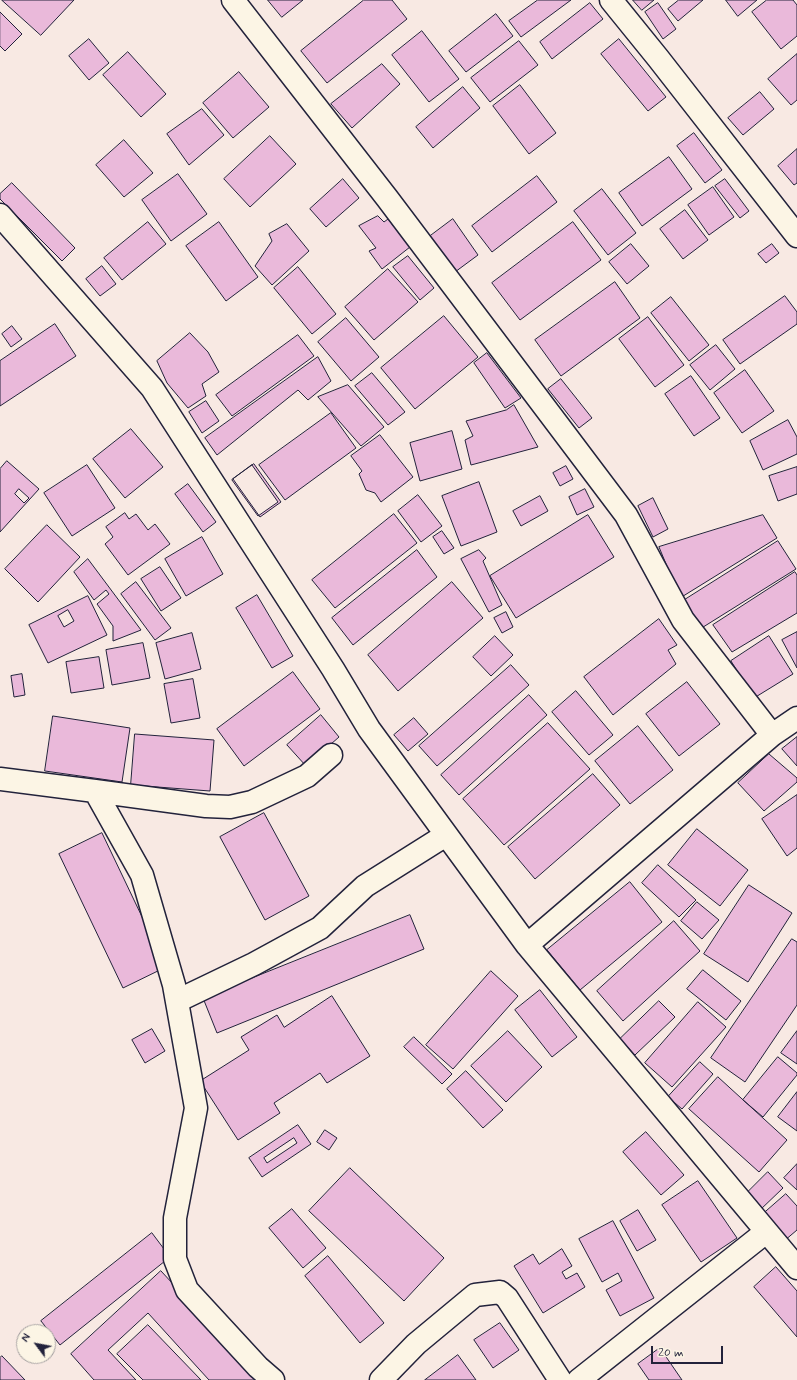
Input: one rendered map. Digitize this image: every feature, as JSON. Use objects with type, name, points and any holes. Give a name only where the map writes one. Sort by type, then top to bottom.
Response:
[{"type":"street","points":[[233,0],[387,198],[626,515],[682,620],[772,735]]},
{"type":"street","points":[[611,0],[797,236]]},
{"type":"street","points":[[0,215],[152,388],[324,656],[369,729],[528,945],[797,1268]]},
{"type":"street","points":[[528,945],[772,735],[797,718]]},
{"type":"street","points":[[0,779],[206,806],[230,807],[252,802],[308,776],[332,755]]},
{"type":"street","points":[[95,791],[142,875],[174,985],[196,1108],[175,1218],[176,1259],[187,1290],[258,1367],[273,1380]]},
{"type":"street","points":[[177,1001],[254,964],[320,928],[365,886],[446,835]]},
{"type":"street","points":[[579,1380],[766,1232]]},
{"type":"street","points":[[381,1380],[416,1344],[475,1295],[500,1292],[507,1298],[560,1380]]},
{"type":"building","points":[[2,0],[74,0],[41,35]]},
{"type":"building","points":[[268,0],[303,0],[282,17]]},
{"type":"building","points":[[364,0],[392,0],[407,19],[327,83],[301,51]]},
{"type":"building","points":[[538,0],[571,0],[521,37],[509,21]]},
{"type":"building","points":[[633,0],[654,0],[642,10]]},
{"type":"building","points":[[679,0],[703,0],[678,21],[668,9]]},
{"type":"building","points":[[726,0],[757,0],[738,16]]},
{"type":"building","points":[[767,0],[793,0],[797,5],[797,36],[781,49],[752,12]]},
{"type":"building","points":[[590,3],[603,19],[552,59],[540,42]]},
{"type":"building","points":[[658,3],[676,29],[663,39],[645,12]]},
{"type":"building","points":[[0,12],[22,34],[5,51],[0,46]]},
{"type":"building","points":[[496,14],[513,36],[466,72],[449,51]]},
{"type":"building","points":[[422,31],[459,79],[429,102],[392,55]]},
{"type":"building","points":[[89,39],[109,63],[89,80],[69,56]]},
{"type":"building","points":[[619,39],[666,97],[648,111],[601,54]]},
{"type":"building","points":[[519,41],[538,65],[490,102],[471,78]]},
{"type":"building","points":[[128,52],[166,94],[141,117],[103,75]]},
{"type":"building","points":[[797,54],[797,100],[791,105],[768,79]]},
{"type":"building","points":[[382,64],[400,84],[352,128],[331,104]]},
{"type":"building","points":[[239,72],[269,107],[233,138],[203,103]]},
{"type":"building","points":[[520,85],[556,133],[529,154],[493,106]]},
{"type":"building","points":[[463,87],[480,108],[433,148],[416,127]]},
{"type":"building","points":[[760,92],[774,109],[743,135],[728,118]]},
{"type":"building","points":[[202,109],[224,135],[189,165],[167,134]]},
{"type":"building","points":[[694,133],[722,170],[705,183],[677,146]]},
{"type":"building","points":[[270,136],[296,164],[250,207],[224,179]]},
{"type":"building","points":[[124,140],[153,173],[124,197],[96,165]]},
{"type":"building","points":[[797,149],[797,183],[794,185],[778,166]]},
{"type":"building","points":[[669,157],[692,189],[642,226],[619,193]]},
{"type":"building","points":[[178,174],[207,214],[171,241],[142,200]]},
{"type":"building","points":[[537,176],[557,202],[492,252],[472,226]]},
{"type":"building","points":[[343,179],[359,198],[326,227],[310,209]]},
{"type":"building","points":[[725,179],[749,211],[740,218],[715,186]]},
{"type":"building","points":[[12,183],[75,248],[62,261],[0,199],[0,194]]},
{"type":"building","points":[[713,187],[734,217],[709,235],[688,205]]},
{"type":"building","points":[[602,189],[636,233],[608,255],[574,211]]},
{"type":"building","points":[[685,210],[708,240],[683,259],[660,229]]},
{"type":"building","points":[[378,216],[384,222],[388,219],[410,247],[382,269],[369,251],[376,248],[359,226]]},
{"type":"building","points":[[453,219],[478,255],[455,272],[429,237]]},
{"type":"building","points":[[148,222],[166,244],[122,280],[104,258]]},
{"type":"building","points":[[219,222],[258,277],[226,301],[186,246]]},
{"type":"building","points":[[573,222],[601,260],[520,320],[492,283]]},
{"type":"building","points":[[287,224],[309,251],[272,285],[255,266],[272,241],[269,234]]},
{"type":"building","points":[[631,244],[649,266],[627,284],[609,262]]},
{"type":"building","points":[[772,244],[779,253],[766,263],[758,254]]},
{"type":"building","points":[[408,256],[434,288],[420,300],[393,267]]},
{"type":"building","points":[[102,266],[116,284],[100,296],[86,279]]},
{"type":"building","points":[[298,267],[336,314],[312,334],[274,288]]},
{"type":"building","points":[[388,269],[418,302],[374,340],[345,307]]},
{"type":"building","points":[[615,282],[640,318],[561,376],[535,340]]},
{"type":"building","points":[[785,296],[797,312],[797,324],[740,364],[723,340]]},
{"type":"building","points":[[671,297],[709,345],[689,361],[651,313]]},
{"type":"building","points":[[444,316],[478,357],[415,409],[381,368]]},
{"type":"building","points":[[648,317],[684,365],[655,387],[619,339]]},
{"type":"building","points":[[346,318],[379,357],[351,381],[318,342]]},
{"type":"building","points":[[55,324],[76,356],[0,406],[0,361]]},
{"type":"building","points":[[12,326],[22,339],[11,347],[2,334]]},
{"type":"building","points":[[190,333],[208,352],[219,372],[202,384],[206,396],[188,408],[167,383],[157,361]]},
{"type":"building","points":[[298,335],[314,356],[232,416],[216,395]]},
{"type":"building","points":[[716,345],[735,369],[710,390],[690,365]]},
{"type":"building","points":[[487,353],[521,398],[505,408],[474,363]]},
{"type":"building","points":[[318,357],[331,381],[308,400],[298,390],[217,455],[205,438]]},
{"type":"building","points":[[745,370],[774,411],[742,433],[714,393]]},
{"type":"building","points":[[372,373],[405,412],[388,425],[355,386]]},
{"type":"building","points":[[691,376],[720,418],[694,436],[665,394]]},
{"type":"building","points":[[561,379],[592,418],[579,428],[548,389]]},
{"type":"building","points":[[348,385],[384,427],[361,446],[318,397]]},
{"type":"building","points":[[206,401],[219,421],[202,433],[189,412]]},
{"type":"building","points":[[514,405],[538,447],[471,465],[465,440],[473,436],[466,421],[506,410]]},
{"type":"building","points":[[331,413],[356,448],[285,500],[259,465]]},
{"type":"building","points":[[788,420],[797,437],[797,454],[763,470],[750,441]]},
{"type":"building","points":[[131,429],[163,467],[125,498],[93,459]]},
{"type":"building","points":[[452,431],[462,469],[420,481],[410,443]]},
{"type":"building","points":[[380,435],[413,477],[381,502],[375,493],[366,490],[359,474],[362,471],[351,456]]},
{"type":"building","points":[[7,461],[39,489],[0,532],[0,469]],"holes":[[[19,489],[29,498],[24,503],[15,494]]]},
{"type":"building","points":[[254,464],[281,502],[260,517],[233,479]]},
{"type":"building","points":[[87,465],[115,508],[72,536],[44,493]]},
{"type":"building","points":[[252,465],[278,502],[258,516],[232,480]]},
{"type":"building","points":[[566,466],[573,479],[560,486],[553,473]]},
{"type":"building","points":[[797,467],[797,494],[778,501],[769,476]]},
{"type":"building","points":[[479,482],[497,532],[461,546],[442,496]]},
{"type":"building","points":[[188,484],[216,522],[203,532],[175,494]]},
{"type":"building","points":[[585,489],[594,507],[577,515],[569,497]]},
{"type":"building","points":[[418,495],[442,526],[421,542],[398,511]]},
{"type":"building","points":[[540,496],[548,511],[521,526],[513,511]]},
{"type":"building","points":[[653,498],[668,529],[653,537],[638,506]]},
{"type":"building","points":[[125,513],[129,519],[136,514],[148,530],[155,524],[170,544],[128,575],[105,544],[113,537],[106,527]]},
{"type":"building","points":[[394,514],[417,543],[335,608],[312,580]]},
{"type":"building","points":[[588,515],[614,557],[516,618],[490,576]]},
{"type":"building","points":[[763,515],[777,538],[680,598],[659,547]]},
{"type":"building","points":[[47,525],[80,557],[38,602],[5,569]]},
{"type":"building","points":[[442,531],[454,548],[444,554],[433,537]]},
{"type":"building","points":[[202,537],[223,574],[186,596],[165,559]]},
{"type":"building","points":[[778,541],[796,569],[700,629],[683,601]]},
{"type":"building","points":[[417,550],[437,577],[353,645],[332,618]]},
{"type":"building","points":[[479,550],[486,558],[483,561],[502,605],[489,612],[461,559]]},
{"type":"building","points":[[88,559],[141,630],[113,641],[113,626],[97,604],[109,594],[106,590],[94,600],[74,572]]},
{"type":"building","points":[[160,567],[181,598],[161,611],[141,579]]},
{"type":"building","points":[[795,572],[797,575],[797,613],[732,652],[713,625]]},
{"type":"building","points":[[136,582],[171,628],[155,640],[121,594]]},
{"type":"building","points":[[452,582],[483,618],[398,691],[368,655]]},
{"type":"building","points":[[257,595],[293,656],[272,668],[236,608]]},
{"type":"building","points":[[88,596],[107,635],[48,663],[29,625]],"holes":[[[68,610],[74,621],[64,627],[58,616]]]},
{"type":"building","points":[[506,612],[513,627],[502,633],[494,618]]},
{"type":"building","points":[[659,619],[677,645],[668,650],[676,664],[613,715],[584,677]]},
{"type":"building","points":[[797,632],[797,668],[782,640]]},
{"type":"building","points":[[192,633],[201,669],[165,679],[156,643]]},
{"type":"building","points":[[495,636],[513,655],[491,676],[473,657]]},
{"type":"building","points":[[769,636],[793,674],[754,698],[731,661]]},
{"type":"building","points":[[143,643],[150,678],[112,685],[106,650]]},
{"type":"building","points":[[99,657],[104,688],[71,693],[66,662]]},
{"type":"building","points":[[511,665],[529,685],[437,766],[419,746]]},
{"type":"building","points":[[293,672],[320,709],[244,766],[217,729]]},
{"type":"building","points":[[22,674],[25,695],[14,697],[11,676]]},
{"type":"building","points":[[193,679],[200,718],[171,723],[164,684]]},
{"type":"building","points":[[687,682],[720,724],[679,756],[646,714]]},
{"type":"building","points":[[576,691],[613,735],[589,755],[552,712]]},
{"type":"building","points":[[529,695],[547,715],[459,795],[441,775]]},
{"type":"building","points":[[321,715],[339,737],[306,766],[287,745]]},
{"type":"building","points":[[53,716],[130,728],[122,782],[45,771]]},
{"type":"building","points":[[414,718],[428,734],[408,751],[394,735]]},
{"type":"building","points":[[548,723],[590,769],[504,845],[463,799]]},
{"type":"building","points":[[638,726],[673,770],[630,804],[595,761]]},
{"type":"building","points":[[135,734],[214,740],[210,791],[131,785]]},
{"type":"building","points":[[797,737],[797,766],[782,749]]},
{"type":"building","points":[[769,754],[797,778],[797,782],[764,811],[738,783]]},
{"type":"building","points":[[593,774],[620,805],[535,879],[508,847]]},
{"type":"building","points":[[797,795],[797,848],[787,856],[762,819]]},
{"type":"building","points":[[264,813],[309,896],[265,920],[220,837]]},
{"type":"building","points":[[697,829],[748,870],[720,906],[668,865]]},
{"type":"building","points":[[102,833],[166,967],[123,988],[59,854]]},
{"type":"building","points":[[658,865],[696,900],[679,917],[642,883]]},
{"type":"building","points":[[630,882],[662,922],[580,990],[547,950]]},
{"type":"building","points":[[749,885],[792,913],[748,982],[704,954]]},
{"type":"building","points":[[697,902],[719,920],[702,939],[681,921]]},
{"type":"building","points":[[410,915],[424,949],[217,1033],[203,998]]},
{"type":"building","points":[[674,921],[700,951],[623,1021],[597,991]]},
{"type":"building","points":[[792,939],[797,942],[797,1005],[745,1082],[711,1058]]},
{"type":"building","points":[[703,970],[741,1001],[726,1020],[687,989]]},
{"type":"building","points":[[491,971],[518,996],[453,1069],[426,1045]]},
{"type":"building","points":[[540,990],[577,1037],[552,1057],[515,1010]]},
{"type":"building","points":[[332,996],[370,1056],[327,1083],[320,1073],[274,1103],[280,1113],[238,1140],[200,1081],[249,1050],[241,1037],[277,1015],[284,1027]]},
{"type":"building","points":[[659,1001],[675,1017],[635,1055],[620,1039]]},
{"type":"building","points":[[698,1002],[726,1027],[672,1087],[645,1063]]},
{"type":"building","points":[[152,1029],[165,1051],[145,1063],[132,1040]]},
{"type":"building","points":[[508,1031],[542,1067],[506,1102],[471,1066]]},
{"type":"building","points":[[797,1031],[797,1064],[781,1053]]},
{"type":"building","points":[[414,1037],[452,1074],[442,1084],[404,1047]]},
{"type":"building","points":[[778,1057],[797,1073],[797,1075],[763,1117],[743,1100]]},
{"type":"building","points":[[700,1062],[713,1074],[682,1109],[668,1097]]},
{"type":"building","points":[[466,1071],[503,1110],[483,1128],[447,1089]]},
{"type":"building","points":[[718,1077],[787,1140],[759,1172],[689,1109]]},
{"type":"building","points":[[797,1092],[797,1131],[778,1117]]},
{"type":"building","points":[[298,1125],[311,1144],[262,1177],[249,1158]],"holes":[[[294,1138],[297,1143],[267,1163],[264,1158]]]},
{"type":"building","points":[[325,1130],[337,1138],[329,1150],[317,1142]]},
{"type":"building","points":[[646,1132],[684,1175],[661,1195],[623,1152]]},
{"type":"building","points":[[797,1164],[797,1190],[784,1178]]},
{"type":"building","points":[[350,1168],[444,1258],[404,1301],[309,1211]]},
{"type":"building","points":[[768,1172],[783,1188],[759,1211],[744,1196]]},
{"type":"building","points":[[698,1181],[737,1238],[701,1262],[662,1205]]},
{"type":"building","points":[[786,1194],[797,1206],[797,1230],[784,1241],[762,1215]]},
{"type":"building","points":[[292,1209],[326,1248],[303,1268],[269,1228]]},
{"type":"building","points":[[638,1210],[656,1240],[637,1251],[620,1221]]},
{"type":"building","points":[[613,1221],[654,1298],[620,1316],[606,1290],[622,1281],[618,1273],[602,1282],[579,1239]]},
{"type":"building","points":[[152,1233],[170,1257],[60,1345],[56,1340],[56,1324],[43,1324],[41,1321]]},
{"type":"building","points":[[562,1249],[572,1266],[562,1272],[566,1279],[577,1273],[585,1287],[543,1313],[514,1266],[533,1254],[539,1264]]},
{"type":"building","points":[[328,1256],[384,1323],[360,1343],[305,1276]]},
{"type":"building","points":[[776,1267],[797,1291],[797,1337],[754,1287]]},
{"type":"building","points":[[161,1271],[262,1380],[209,1380],[148,1313],[108,1350],[136,1380],[94,1380],[71,1354]]},
{"type":"building","points":[[500,1323],[519,1350],[493,1368],[474,1340]]},
{"type":"building","points":[[148,1325],[201,1380],[143,1380],[117,1354]]},
{"type":"building","points":[[660,1348],[682,1380],[649,1380],[638,1364]]},
{"type":"building","points":[[458,1355],[476,1380],[425,1380]]},
{"type":"building","points":[[2,1356],[25,1380],[0,1380],[0,1358]]}]
